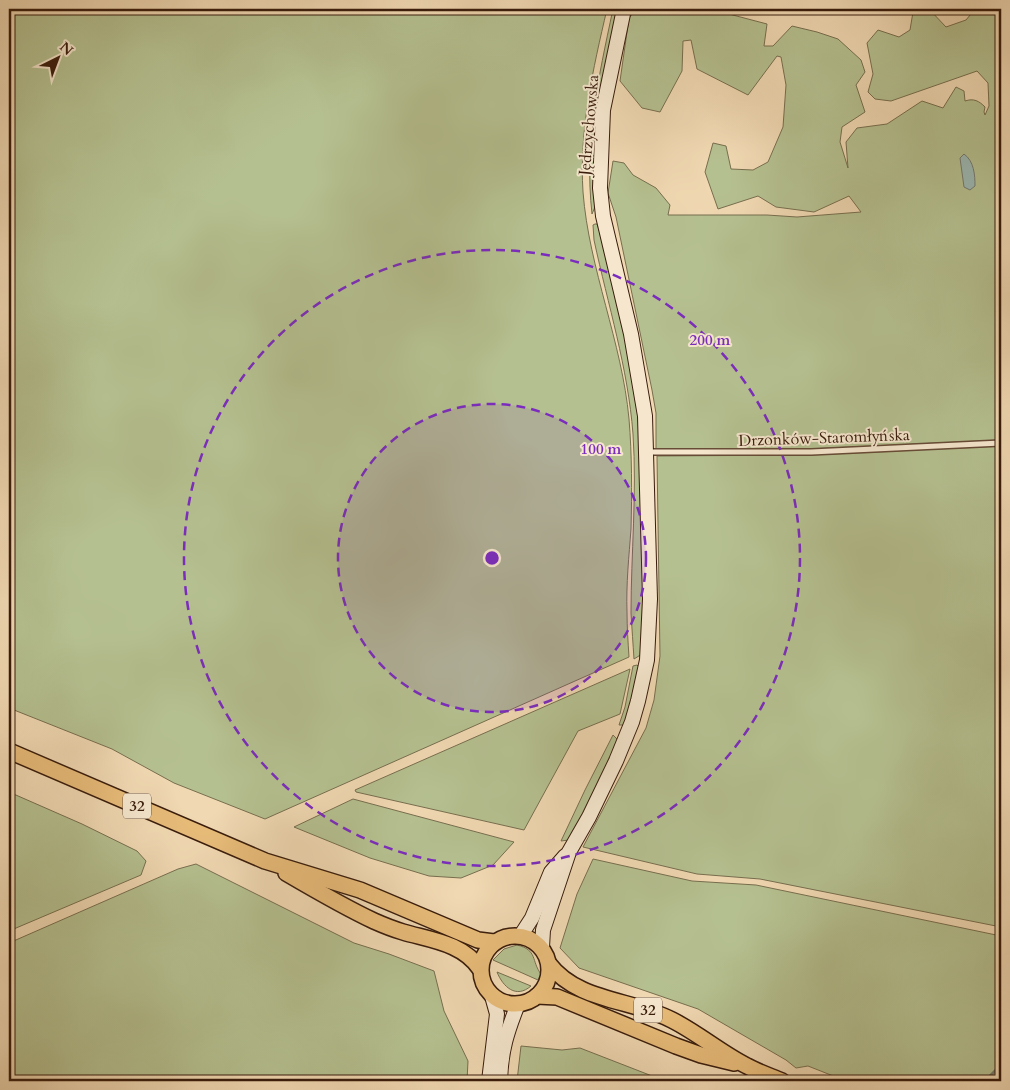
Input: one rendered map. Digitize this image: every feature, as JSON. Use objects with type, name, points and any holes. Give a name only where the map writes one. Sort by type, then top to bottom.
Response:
[{"type":"main road","name":"Jędrzychowska","points":[[569,852],[589,817],[625,741],[638,701],[646,660],[650,599],[645,416],[631,334],[603,216],[600,170],[603,110],[624,9]]},
{"type":"main road","name":"32","points":[[9,751],[265,861],[360,890],[478,940],[494,942],[511,935],[520,935]]},
{"type":"main road","points":[[542,948],[535,941],[520,935],[535,913],[551,872],[569,852]]},
{"type":"main road","points":[[542,948],[543,930],[569,852]]},
{"type":"main road","name":"32","points":[[265,861],[326,896],[374,920],[404,932],[450,945],[471,958],[480,969],[482,979],[492,996]]},
{"type":"main road","points":[[480,969],[484,955],[494,942]]},
{"type":"main road","name":"32","points":[[542,948],[549,964],[556,973],[574,986],[606,998],[644,1008],[672,1020],[746,1066]]},
{"type":"main road","points":[[537,996],[547,982],[549,964]]},
{"type":"main road","points":[[492,996],[507,1004],[518,1004],[508,1028],[502,1050],[500,1081]]},
{"type":"main road","points":[[489,1081],[497,1014],[492,996]]},
{"type":"main road","name":"32","points":[[518,1004],[537,996],[557,997],[676,1046],[701,1055],[746,1066],[782,1081]]},
{"type":"lane","name":"Drzonków-Staromłyńska","points":[[647,452],[811,452],[1001,443]]},
{"type":"green space","points":[[9,9],[607,9],[588,100],[582,169],[586,221],[620,362],[629,419],[632,487],[627,591],[629,657],[265,819],[174,783],[112,749],[9,708]]},
{"type":"green space","points":[[613,9],[619,9],[595,207],[592,214],[590,187],[591,136],[602,61]]},
{"type":"green space","points":[[637,9],[710,9],[767,24],[764,46],[773,46],[792,26],[838,39],[861,60],[865,72],[856,85],[865,112],[842,127],[840,142],[848,168],[846,142],[857,128],[887,124],[922,101],[943,108],[956,87],[964,91],[965,101],[971,100],[981,103],[985,107],[985,115],[989,106],[988,83],[977,71],[891,101],[875,99],[868,92],[873,74],[867,43],[878,30],[899,37],[910,30],[913,12],[916,9],[929,9],[946,27],[966,20],[975,9],[1001,9],[1001,440],[809,449],[656,449],[656,413],[652,390],[616,217],[608,193],[613,161],[624,163],[633,175],[656,188],[670,205],[668,215],[767,215],[797,217],[861,212],[849,196],[814,212],[776,207],[758,196],[718,209],[705,172],[713,143],[726,146],[731,169],[753,170],[768,162],[783,127],[786,85],[781,57],[777,56],[748,95],[697,69],[691,40],[683,41],[682,71],[660,112],[642,108],[620,81],[629,18]]},
{"type":"green space","points":[[597,224],[600,233],[625,332],[637,396],[645,539],[642,654],[634,659],[631,613],[634,501],[633,434],[627,385],[594,240],[593,225]]},
{"type":"green space","points":[[1001,446],[1001,927],[760,879],[697,874],[583,847],[646,728],[654,700],[660,656],[657,456],[810,455]]},
{"type":"green space","points":[[637,665],[639,667],[625,725],[619,725],[625,707],[633,666]]},
{"type":"green space","points":[[630,669],[620,714],[578,731],[524,830],[356,792],[355,790]]},
{"type":"green space","points":[[613,735],[619,741],[573,835],[569,840],[561,841],[585,790]]},
{"type":"green space","points":[[9,792],[137,851],[146,861],[141,875],[9,931]]},
{"type":"green space","points":[[353,799],[514,842],[493,865],[461,878],[429,876],[370,858],[294,827]]},
{"type":"green space","points":[[593,859],[692,881],[756,885],[1001,936],[1001,1081],[846,1081],[808,1066],[796,1068],[786,1060],[698,1009],[579,968],[560,948],[577,894]]},
{"type":"green space","points":[[196,864],[354,943],[434,971],[444,1011],[468,1061],[467,1081],[9,1081],[9,943],[178,869]]},
{"type":"green space","points":[[517,945],[524,947],[533,956],[541,974],[538,980],[493,960],[504,949]]},
{"type":"green space","points":[[497,972],[531,986],[520,991],[511,990]]},
{"type":"green space","points":[[521,1046],[562,1050],[580,1048],[665,1081],[517,1081]]},
{"type":"water","points":[[964,154],[970,160],[974,173],[975,186],[970,190],[964,187],[960,158]]},
{"type":"waterway","points":[[985,1081],[1001,1065]]}]
